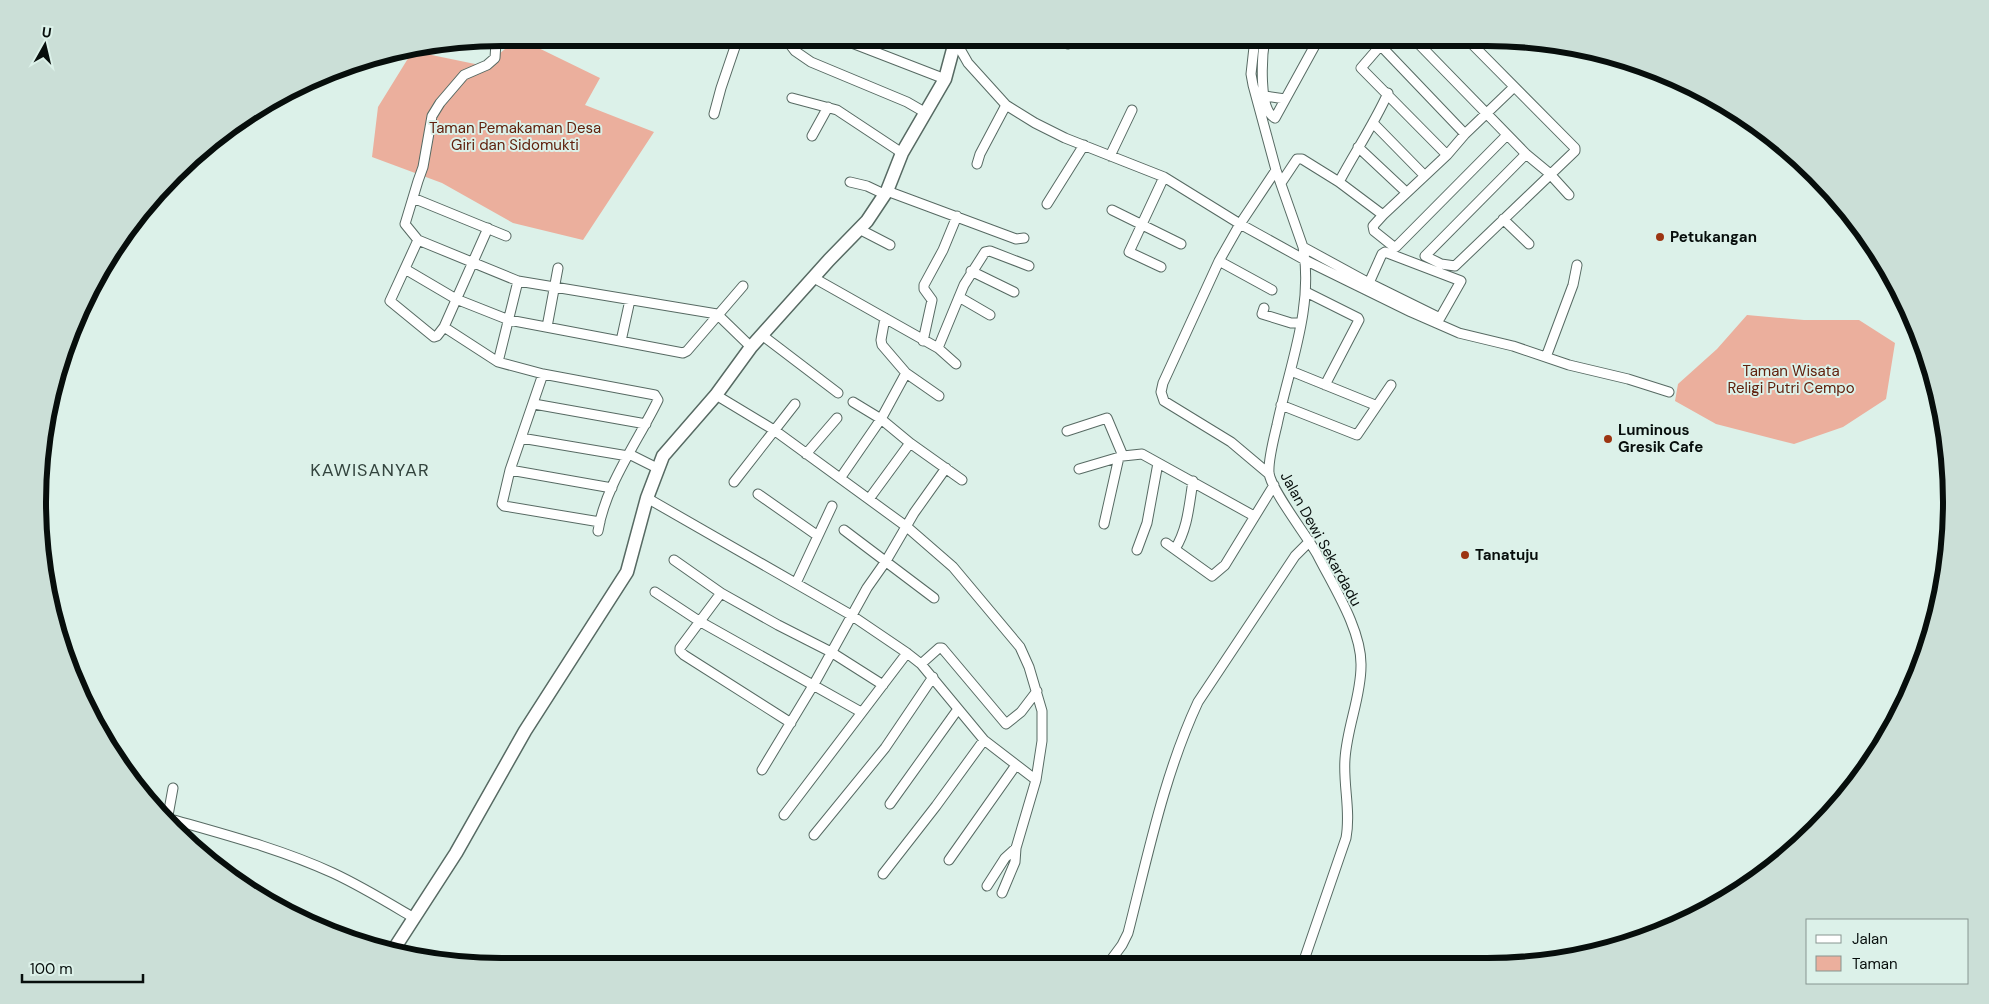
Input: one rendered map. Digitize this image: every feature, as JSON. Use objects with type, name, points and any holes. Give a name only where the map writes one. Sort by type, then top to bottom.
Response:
[{"type":"street","points":[[495,46],[495,58],[487,65],[464,75],[440,103],[432,116],[424,167],[405,224],[418,240],[518,281],[717,314],[751,347]]},
{"type":"street","points":[[714,114],[735,46]]},
{"type":"street","points":[[791,46],[811,62],[907,102],[926,113]]},
{"type":"street","points":[[860,46],[945,79]]},
{"type":"street","points":[[397,945],[456,854],[525,731],[624,577],[632,558],[647,498],[663,456],[716,396],[751,347],[859,229],[886,192],[902,153],[945,79],[951,46]]},
{"type":"street","points":[[957,46],[968,63],[1006,104],[1035,123],[1164,177],[1240,224],[1306,260],[1447,328],[1513,346],[1569,365],[1628,379],[1669,392]]},
{"type":"street","name":"Jalan Dewi Sekardadu","points":[[1254,46],[1251,74],[1276,170],[1306,260],[1306,292],[1301,323],[1291,371],[1281,405],[1269,474],[1310,541],[1351,623],[1359,646],[1361,665],[1359,687],[1347,736],[1345,760],[1348,824],[1346,838],[1305,958]]},
{"type":"street","points":[[1264,46],[1261,79],[1269,113],[1273,118],[1313,46]]},
{"type":"street","points":[[1307,56],[1309,46]]},
{"type":"street","points":[[1380,46],[1361,68],[1388,93],[1447,155]]},
{"type":"street","points":[[1387,46],[1465,134]]},
{"type":"street","points":[[1421,46],[1526,154],[1549,173],[1569,196]]},
{"type":"street","points":[[1474,46],[1575,148],[1455,266],[1441,264],[1424,256],[1526,154]]},
{"type":"street","points":[[1507,135],[1396,247],[1373,229],[1383,215],[1447,155],[1465,134],[1514,86]]},
{"type":"street","points":[[1339,182],[1358,147],[1374,124],[1388,93]]},
{"type":"street","points":[[1265,96],[1284,100]]},
{"type":"street","points":[[792,98],[837,110],[902,153]]},
{"type":"street","points":[[977,164],[980,154],[1006,104]]},
{"type":"street","points":[[812,136],[828,107]]},
{"type":"street","points":[[1110,156],[1132,110]]},
{"type":"street","points":[[1374,124],[1424,175]]},
{"type":"street","points":[[1047,204],[1084,145]]},
{"type":"street","points":[[1358,147],[1406,192]]},
{"type":"street","points":[[1281,183],[1299,158],[1339,182],[1383,215]]},
{"type":"street","points":[[1269,474],[1231,442],[1164,401],[1161,392],[1173,360],[1219,261],[1240,224],[1276,170]]},
{"type":"street","points":[[1161,267],[1129,252],[1164,177]]},
{"type":"street","points":[[850,182],[957,216],[1016,239],[1024,238]]},
{"type":"street","points":[[413,198],[506,236]]},
{"type":"street","points":[[1112,210],[1181,244]]},
{"type":"street","points":[[923,341],[932,300],[924,285],[943,250],[957,216]]},
{"type":"street","points":[[1503,219],[1529,244]]},
{"type":"street","points":[[418,240],[390,302],[432,336],[437,336],[444,327],[471,262],[488,228]]},
{"type":"street","points":[[859,229],[890,245]]},
{"type":"street","points":[[1303,247],[1369,283],[1440,318],[1461,281],[1385,252],[1382,254],[1369,283]]},
{"type":"street","points":[[938,348],[971,271],[984,252],[987,251],[1029,266]]},
{"type":"street","points":[[1219,261],[1272,290]]},
{"type":"street","points":[[1546,357],[1573,285],[1577,265]]},
{"type":"street","points":[[547,328],[558,268]]},
{"type":"street","points":[[405,269],[456,299],[509,320],[685,353],[743,286]]},
{"type":"street","points":[[971,271],[1014,292]]},
{"type":"street","points":[[814,278],[938,348],[956,364]]},
{"type":"street","points":[[498,362],[518,281]]},
{"type":"street","points":[[1306,292],[1358,318],[1325,385]]},
{"type":"street","points":[[959,297],[990,315]]},
{"type":"street","points":[[621,341],[630,300]]},
{"type":"street","points":[[1264,308],[1262,314],[1291,323],[1301,323]]},
{"type":"street","points":[[886,318],[882,345],[906,373],[939,396]]},
{"type":"street","points":[[444,327],[498,362],[543,374],[653,393],[658,400],[612,488],[599,526],[502,505],[510,470],[543,374]]},
{"type":"street","points":[[762,335],[838,393]]},
{"type":"street","points":[[1291,371],[1375,405]]},
{"type":"street","points":[[841,477],[880,420],[906,373]]},
{"type":"street","points":[[1281,405],[1354,436],[1359,434],[1375,405],[1391,384]]},
{"type":"street","points":[[716,396],[774,430],[841,477],[907,527],[953,567],[1020,647],[1037,691],[1043,720],[1036,780],[1016,848],[1015,862],[1002,893]]},
{"type":"street","points":[[853,402],[962,480]]},
{"type":"street","points":[[534,404],[646,424]]},
{"type":"street","points":[[734,482],[795,404]]},
{"type":"street","points":[[806,454],[837,418]]},
{"type":"street","points":[[1067,431],[1107,418],[1121,457],[1104,524]]},
{"type":"street","points":[[521,438],[629,455],[658,468]]},
{"type":"street","points":[[869,499],[910,443]]},
{"type":"street","points":[[1079,470],[1121,457],[1142,454],[1254,516]]},
{"type":"street","points":[[1137,550],[1148,523],[1158,463]]},
{"type":"street","points":[[762,770],[814,684],[867,588],[886,561],[914,513],[946,468]]},
{"type":"street","points":[[510,470],[612,488]]},
{"type":"street","points":[[1175,549],[1183,537],[1193,481]]},
{"type":"street","points":[[1166,543],[1212,576],[1225,565],[1274,485]]},
{"type":"street","points":[[758,494],[818,536]]},
{"type":"street","points":[[647,498],[851,615],[907,653],[921,664],[984,740],[1036,780]]},
{"type":"street","points":[[796,583],[832,506]]},
{"type":"street","points":[[844,530],[934,598]]},
{"type":"street","points":[[1112,958],[1128,933],[1150,840],[1187,726],[1198,702],[1295,556],[1310,541]]},
{"type":"street","points":[[674,560],[720,592],[778,625],[832,652],[883,685]]},
{"type":"street","points":[[655,592],[700,621],[861,712]]},
{"type":"street","points":[[720,592],[680,648],[682,653],[791,722]]},
{"type":"street","points":[[921,664],[939,648],[942,648],[1006,724],[1021,712],[1037,691]]},
{"type":"street","points":[[784,815],[907,653]]},
{"type":"street","points":[[814,835],[885,748],[932,677]]},
{"type":"street","points":[[890,804],[958,709]]},
{"type":"street","points":[[883,874],[984,740]]},
{"type":"street","points":[[949,860],[1016,765]]},
{"type":"street","points":[[168,812],[173,788]]},
{"type":"street","points":[[178,822],[252,844],[331,872],[371,892],[414,918]]},
{"type":"street","points":[[987,886],[1006,858],[1016,848]]},
{"type":"green space","name":"Taman Pemakaman Desa Giri dan Sidomukti","points":[[509,46],[534,46],[600,78],[585,105],[654,132],[583,240],[513,223],[442,183],[372,157],[378,107],[410,56],[423,53],[486,65]]},
{"type":"green space","name":"Taman Wisata Religi Putri Cempo","points":[[1747,315],[1804,320],[1859,320],[1895,343],[1886,399],[1843,427],[1794,444],[1716,424],[1675,401],[1678,384],[1717,349]]},
{"type":"place","name":"Petukangan","points":[[1660,237]]},
{"type":"place","name":"Luminous Gresik Cafe","points":[[1608,439]]},
{"type":"place","name":"Tanatuju","points":[[1465,555]]},
{"type":"district","name":"KAWISANYAR","points":[[370,470]]}]
